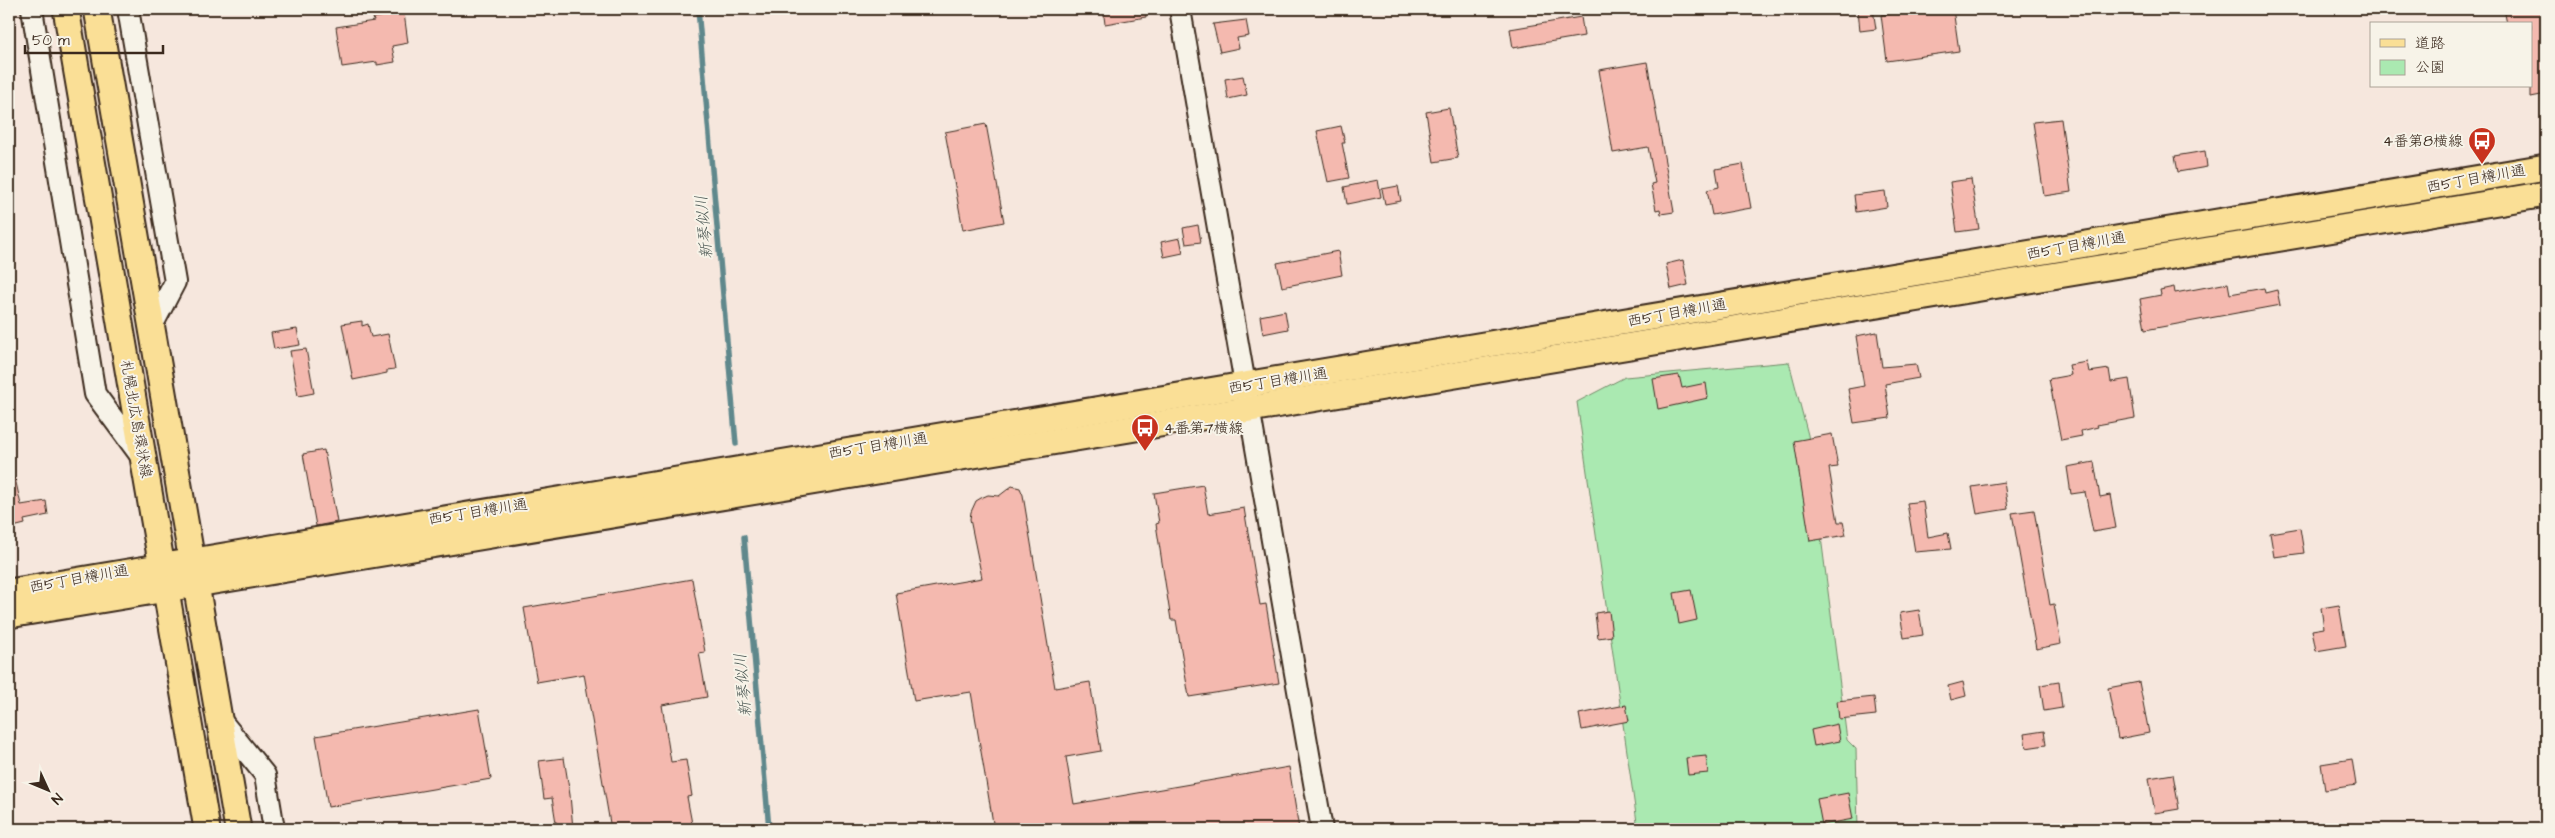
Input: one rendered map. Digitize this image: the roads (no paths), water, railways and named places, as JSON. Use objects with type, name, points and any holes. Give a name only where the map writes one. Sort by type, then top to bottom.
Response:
[{"type":"main road","name":"札幌北広島環状線","points":[[66,9],[207,829]]},
{"type":"main road","name":"札幌北広島環状線","points":[[97,9],[238,829]]},
{"type":"main road","name":"西5丁目樽川通","points":[[193,572],[1246,386],[2546,167]]},
{"type":"main road","name":"西5丁目樽川通","points":[[9,592],[193,572],[1250,410],[2546,194]]},
{"type":"main road","name":"西5丁目樽川通","points":[[9,615],[163,576]]},
{"type":"street","points":[[32,9],[95,394],[143,459]]},
{"type":"street","points":[[128,9],[175,282],[151,328]]},
{"type":"street","points":[[1180,9],[1322,829]]},
{"type":"street","points":[[218,718],[265,775],[274,829]]},
{"type":"waterway","name":"新琴似川","points":[[698,9],[736,444]]},
{"type":"waterway","name":"新琴似川","points":[[744,537],[769,829]]},
{"type":"place","name":"4番第8横線","points":[[2482,165]]},
{"type":"place","name":"4番第7横線","points":[[1145,452]]}]
